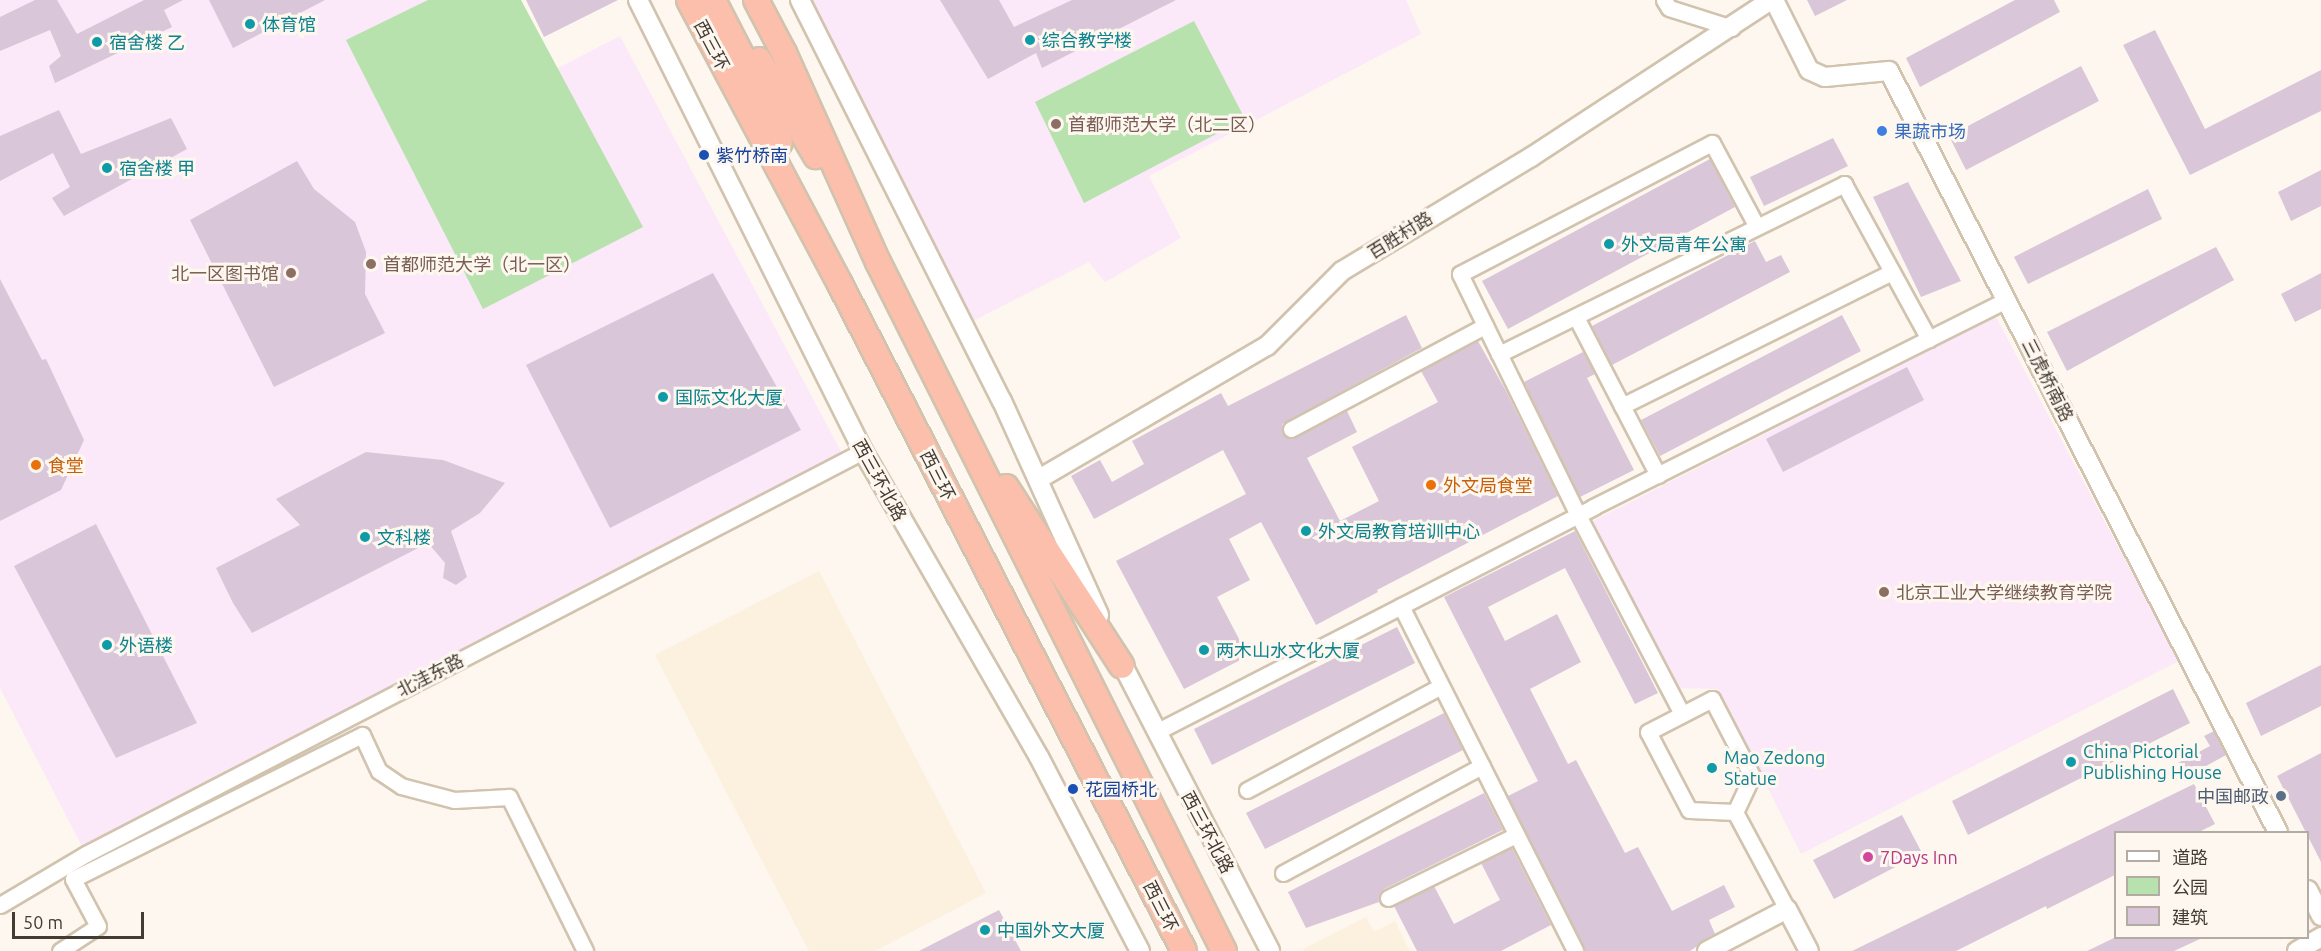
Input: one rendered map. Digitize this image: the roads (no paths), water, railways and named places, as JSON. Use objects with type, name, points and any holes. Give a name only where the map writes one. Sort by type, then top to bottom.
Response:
[{"type":"highway","name":"西三环","points":[[689,0],[840,284],[1185,951]]},
{"type":"highway","points":[[713,0],[879,262]]},
{"type":"highway","points":[[728,0],[840,284]]},
{"type":"highway","name":"西三环","points":[[756,0],[784,53],[879,262],[1224,951]]},
{"type":"highway","points":[[945,394],[1122,666]]},
{"type":"street","name":"西三环北路","points":[[638,0],[863,451],[1039,757],[1140,951]]},
{"type":"street","name":"西三环北路","points":[[800,0],[1039,479],[1122,666],[1270,951]]},
{"type":"street","points":[[1664,0],[1669,8],[1732,28]]},
{"type":"street","name":"百胜村路","points":[[1039,479],[1267,346],[1342,271],[1531,157],[1773,0]]},
{"type":"street","name":"三虎桥南路","points":[[1773,0],[1809,70],[1825,77],[1888,70],[2277,831]]},
{"type":"street","points":[[1682,714],[1578,515],[1460,274],[1712,142],[1757,227]]},
{"type":"street","points":[[1499,354],[1844,184],[1929,339]]},
{"type":"street","points":[[1622,406],[1892,272]]},
{"type":"street","points":[[1156,732],[1578,515],[2007,300]]},
{"type":"street","points":[[1576,317],[1658,475]]},
{"type":"street","points":[[1291,429],[1485,326]]},
{"type":"street","name":"北洼东路","points":[[0,905],[86,854],[863,451]]},
{"type":"street","points":[[1401,606],[1575,951]]},
{"type":"street","points":[[1247,789],[1442,686]]},
{"type":"street","points":[[1712,699],[1752,776],[1735,812],[1689,810],[1648,732],[1712,699]]},
{"type":"street","points":[[60,951],[98,926],[73,879],[362,735],[379,771],[401,786],[454,800],[509,797],[585,951]]},
{"type":"street","points":[[1283,873],[1482,766]]},
{"type":"street","points":[[1735,812],[1809,951]]},
{"type":"street","points":[[1388,898],[1516,835]]},
{"type":"street","points":[[2309,894],[2321,916]]},
{"type":"street","points":[[1707,951],[1787,909]]},
{"type":"street","points":[[2297,951],[2321,937]]},
{"type":"place","name":"体育馆","points":[[250,24]]},
{"type":"place","name":"综合教学楼","points":[[1030,40]]},
{"type":"place","name":"宿舍楼 乙","points":[[97,42]]},
{"type":"place","name":"首都师范大学（北二区）","points":[[1056,124]]},
{"type":"place","name":"果蔬市场","points":[[1882,131]]},
{"type":"place","name":"紫竹桥南","points":[[704,155]]},
{"type":"place","name":"宿舍楼 甲","points":[[107,168]]},
{"type":"place","name":"外文局青年公寓","points":[[1609,244]]},
{"type":"place","name":"首都师范大学（北一区）","points":[[371,264]]},
{"type":"place","name":"北一区图书馆","points":[[291,273]]},
{"type":"place","name":"国际文化大厦","points":[[663,397]]},
{"type":"place","name":"食堂","points":[[36,465]]},
{"type":"place","name":"外文局食堂","points":[[1431,485]]},
{"type":"place","name":"外文局教育培训中心","points":[[1306,531]]},
{"type":"place","name":"文科楼","points":[[365,537]]},
{"type":"place","name":"北京工业大学继续教育学院","points":[[1884,592]]},
{"type":"place","name":"外语楼","points":[[107,645]]},
{"type":"place","name":"两木山水文化大厦","points":[[1204,650]]},
{"type":"place","name":"China Pictorial Publishing House","points":[[2071,762]]},
{"type":"place","name":"Mao Zedong Statue","points":[[1712,768]]},
{"type":"place","name":"花园桥北","points":[[1073,789]]},
{"type":"place","name":"中国邮政","points":[[2281,796]]},
{"type":"place","name":"7Days Inn","points":[[1868,857]]},
{"type":"place","name":"中国外文大厦","points":[[985,930]]}]
